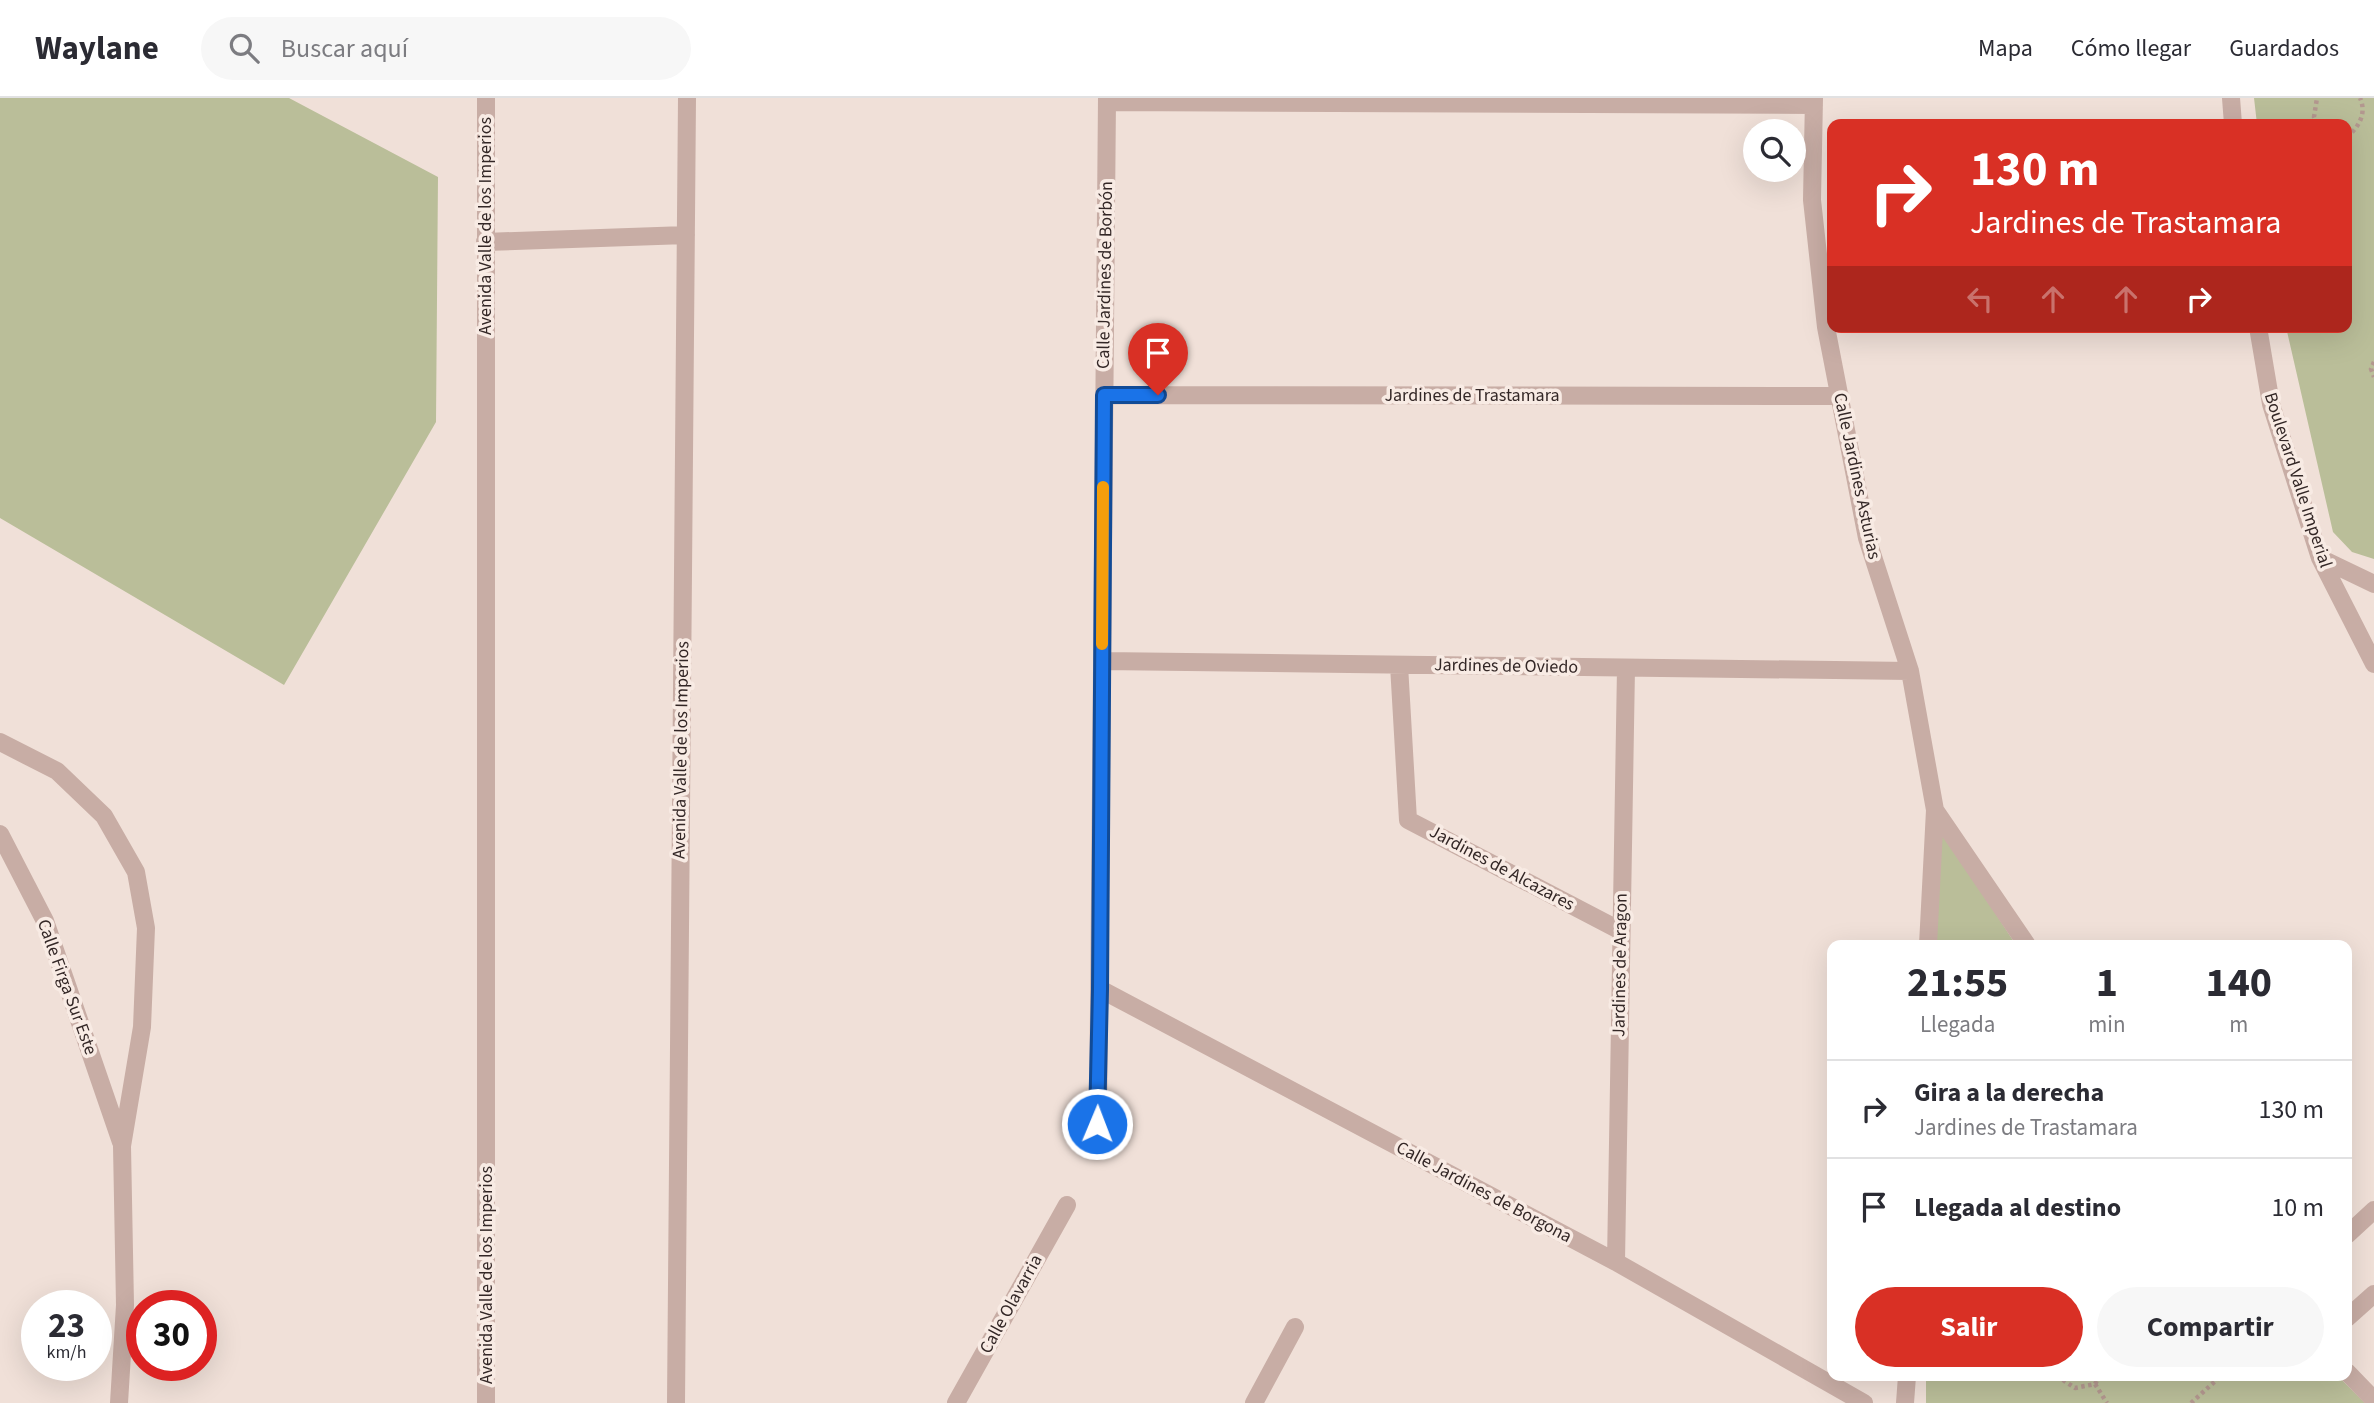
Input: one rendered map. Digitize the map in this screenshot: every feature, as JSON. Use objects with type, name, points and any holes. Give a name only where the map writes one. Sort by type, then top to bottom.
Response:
[{"type":"street","name":"Avenida Valle de los Imperios","points":[[486,98],[486,1403]]},
{"type":"street","name":"Avenida Valle de los Imperios","points":[[676,1403],[687,98]]},
{"type":"street","points":[[2231,98],[2233,119]]},
{"type":"street","points":[[1107,100],[1814,102]]},
{"type":"street","name":"Calle Jardines de Borbón","points":[[1097,1124],[1107,100]]},
{"type":"street","name":"Calle Jardines Asturias","points":[[1814,102],[1812,200],[1827,332]]},
{"type":"street","points":[[485,242],[686,235]]},
{"type":"street","name":"Calle Jardines Asturias","points":[[1827,333],[1867,538],[1910,671],[1935,810],[2024,940]]},
{"type":"street","name":"Boulevard Valle Imperial","points":[[2259,333],[2271,404],[2320,558],[2374,664]]},
{"type":"street","name":"Jardines de Trastamara","points":[[1104,395],[1840,396]]},
{"type":"street","points":[[2320,558],[2374,584]]},
{"type":"street","name":"Jardines de Oviedo","points":[[1102,661],[1910,671]]},
{"type":"street","name":"Jardines de Alcazares","points":[[1399,665],[1408,820],[1621,931]]},
{"type":"street","name":"Jardines de Aragon","points":[[1616,1262],[1626,668]]},
{"type":"street","name":"Calle Firga Sur Este","points":[[0,742],[57,771],[104,816],[136,872],[146,928],[142,1027],[122,1146],[125,1305],[120,1403]]},
{"type":"street","points":[[1928,940],[1935,810]]},
{"type":"street","name":"Calle Firga Sur Este","points":[[0,834],[45,922],[122,1146]]},
{"type":"street","name":"Calle Jardines de Borgona","points":[[1100,989],[1616,1262],[1864,1403]]},
{"type":"street","name":"Calle Olavarria","points":[[956,1403],[1067,1205]]},
{"type":"street","points":[[2352,1230],[2374,1210]]},
{"type":"street","points":[[2352,1314],[2374,1294]]},
{"type":"street","points":[[1254,1403],[1295,1327]]},
{"type":"street","points":[[2352,1377],[2374,1400]]},
{"type":"street","points":[[1905,1403],[1907,1381]]},
{"type":"path","points":[[2315,119],[2317,98]]},
{"type":"path","points":[[2352,132],[2362,115],[2363,104],[2360,98]]},
{"type":"path","points":[[2374,362],[2371,369],[2374,377]]},
{"type":"path","points":[[2064,1381],[2075,1388],[2095,1384],[2097,1381]]},
{"type":"path","points":[[2191,1403],[2215,1381]]},
{"type":"path","points":[[2095,1384],[2107,1403]]},
{"type":"green space","points":[[0,98],[289,98],[438,177],[436,422],[284,685],[0,518]]},
{"type":"green space","points":[[2254,98],[2374,98],[2374,559],[2352,552],[2333,532],[2287,333],[2352,333],[2352,119],[2256,119]]},
{"type":"green space","points":[[1938,825],[2013,940],[1936,940]]},
{"type":"green space","points":[[1926,1381],[2343,1381],[2365,1403],[1926,1403]]},
{"type":"slow traffic","points":[[1102,644],[1103,487]]},
{"type":"route","points":[[1097,1124],[1104,395],[1158,395]]}]
